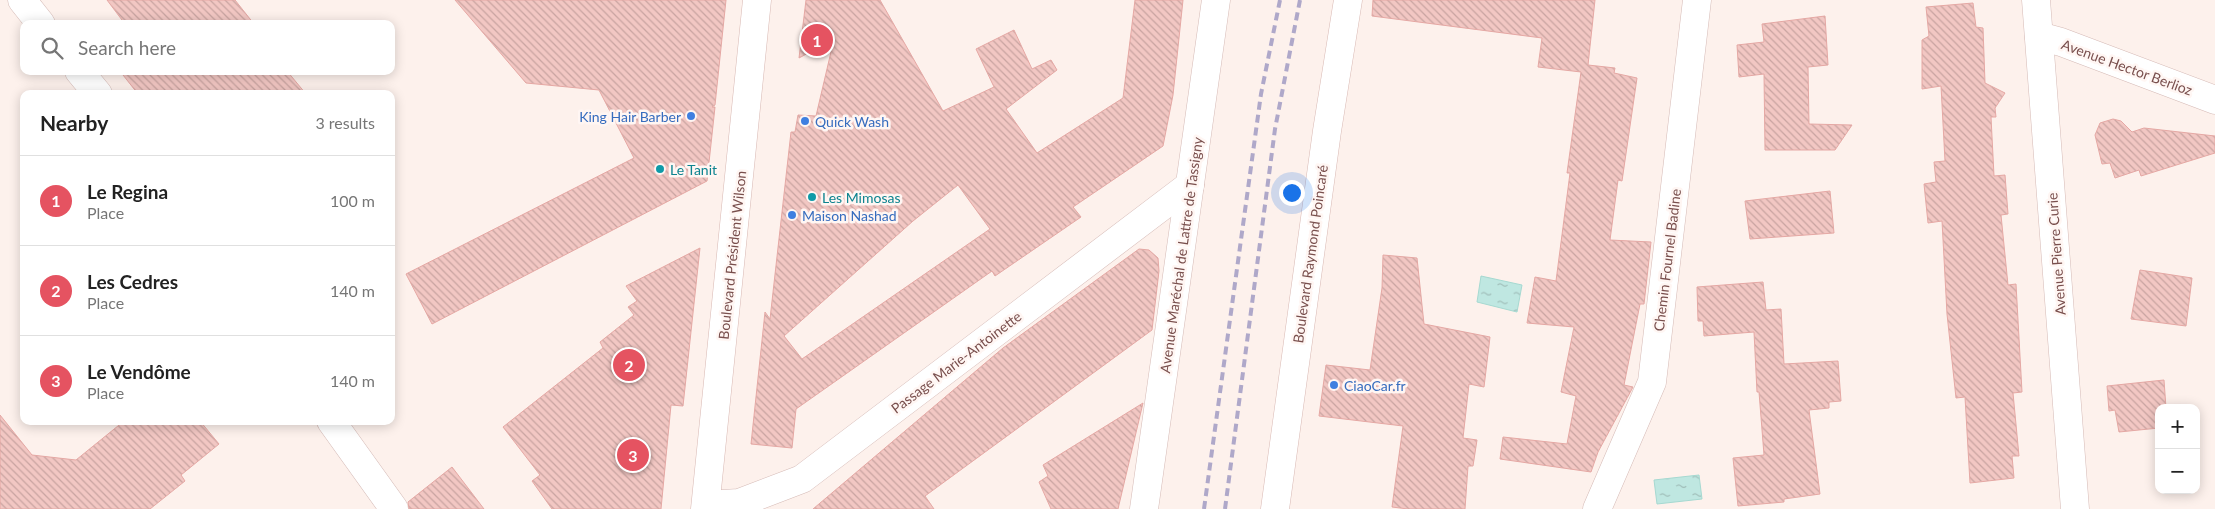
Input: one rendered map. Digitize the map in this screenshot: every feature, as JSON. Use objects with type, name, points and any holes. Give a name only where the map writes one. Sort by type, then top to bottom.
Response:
[{"type":"street","points":[[22,0],[38,20]]},
{"type":"street","name":"Boulevard Président Wilson","points":[[705,507],[757,0]]},
{"type":"street","name":"Avenue Maréchal de Lattre de Tassigny","points":[[1144,509],[1216,0]]},
{"type":"street","name":"Boulevard Raymond Poincaré","points":[[1276,509],[1327,131],[1348,0]]},
{"type":"street","name":"Chemin Fournel Badine","points":[[1597,509],[1652,382],[1697,0]]},
{"type":"street","name":"Avenue Pierre Curie","points":[[2036,0],[2075,509]]},
{"type":"street","name":"Avenue Hector Berlioz","points":[[2039,36],[2061,42],[2215,100]]},
{"type":"street","points":[[82,75],[95,90]]},
{"type":"street","name":"Passage Marie-Antoinette","points":[[705,507],[739,503],[802,479],[1190,185]]},
{"type":"street","points":[[334,425],[394,509]]},
{"type":"water","points":[[1481,276],[1522,285],[1517,312],[1477,302]]},
{"type":"water","points":[[1699,475],[1702,499],[1657,504],[1654,480]]},
{"type":"building","points":[[107,0],[235,0],[251,20],[122,20]]},
{"type":"building","name":"Le Tanit","points":[[455,0],[726,0],[715,105],[712,107],[715,107],[707,181],[432,324],[406,274],[634,158],[599,90],[526,83]]},
{"type":"building","points":[[806,0],[880,0],[943,111],[994,87],[976,49],[1014,30],[1032,69],[1051,60],[1057,70],[1006,109],[1037,153],[1123,98],[1135,0],[1183,0],[1173,95],[1163,146],[1073,207],[1081,217],[995,276],[992,271],[796,409],[792,448],[751,444],[765,312],[770,319],[791,132],[795,132],[798,115],[816,116],[834,39],[799,58]],"holes":[[[958,185],[990,229],[802,359],[784,336],[913,221]]]},
{"type":"building","points":[[1373,0],[1595,0],[1588,65],[1615,68],[1614,73],[1637,78],[1622,181],[1618,180],[1610,240],[1651,242],[1644,304],[1640,304],[1624,385],[1633,387],[1598,452],[1591,472],[1500,459],[1503,437],[1567,444],[1576,396],[1561,392],[1574,327],[1527,323],[1535,277],[1556,281],[1570,173],[1567,173],[1581,72],[1538,67],[1542,38],[1372,16]]},
{"type":"building","points":[[1973,3],[1976,27],[1983,28],[1985,83],[2005,93],[1995,108],[1996,117],[1991,117],[1994,176],[2005,175],[2008,214],[2001,215],[2008,285],[2016,284],[2022,392],[2013,393],[2019,456],[2012,456],[2014,478],[1970,483],[1965,397],[1956,398],[1947,314],[1942,221],[1928,223],[1924,184],[1936,182],[1934,162],[1945,161],[1941,86],[1922,89],[1922,40],[1929,36],[1926,7]]},
{"type":"building","points":[[1825,16],[1828,65],[1808,67],[1809,124],[1852,125],[1835,150],[1765,150],[1764,74],[1739,77],[1737,45],[1764,42],[1762,24]]},
{"type":"building","points":[[123,75],[290,75],[303,90],[135,90]]},
{"type":"building","points":[[2113,119],[2121,121],[2132,132],[2144,128],[2215,136],[2215,153],[2141,176],[2139,170],[2115,178],[2110,163],[2102,164],[2095,135],[2100,123]]},
{"type":"building","points":[[1830,191],[1834,233],[1750,239],[1745,201]]},
{"type":"building","points":[[700,248],[683,406],[671,405],[661,509],[552,509],[532,481],[540,475],[503,427],[603,348],[600,342],[634,315],[628,307],[637,301],[626,286]]},
{"type":"building","points":[[1139,249],[1149,250],[1158,258],[1159,271],[1152,330],[925,496],[934,509],[813,509],[1003,348]]},
{"type":"building","points":[[1383,255],[1417,258],[1424,324],[1490,337],[1484,387],[1469,384],[1463,438],[1477,440],[1473,466],[1468,466],[1465,509],[1408,509],[1392,507],[1403,426],[1319,416],[1326,365],[1370,370],[1382,288]]},
{"type":"building","points":[[2140,270],[2192,278],[2186,326],[2131,319]]},
{"type":"building","points":[[1763,282],[1766,310],[1781,309],[1784,364],[1838,361],[1841,401],[1829,402],[1829,408],[1809,410],[1820,494],[1784,499],[1784,502],[1738,506],[1733,458],[1764,455],[1759,392],[1757,392],[1754,332],[1704,336],[1703,321],[1698,321],[1697,287]]},
{"type":"building","points":[[2164,380],[2166,404],[2155,404],[2155,428],[2119,432],[2115,410],[2109,411],[2107,386]]},
{"type":"building","points":[[1143,403],[1118,509],[1051,509],[1039,482],[1048,476],[1043,465]]},
{"type":"building","points":[[0,415],[32,455],[76,460],[119,425],[203,425],[219,444],[181,475],[185,481],[150,509],[0,509]]},
{"type":"building","points":[[452,467],[484,509],[409,509],[408,502]]},
{"type":"railway","points":[[1204,509],[1261,94],[1280,0]]},
{"type":"railway","points":[[1225,509],[1275,129],[1300,0]]},
{"type":"place","name":"Le Regina","points":[[817,40]]},
{"type":"place","name":"King Hair Barber","points":[[691,116]]},
{"type":"place","name":"Quick Wash","points":[[805,121]]},
{"type":"place","name":"Le Tanit","points":[[660,169]]},
{"type":"place","name":"Les Mimosas","points":[[812,197]]},
{"type":"place","name":"Maison Nashad","points":[[792,215]]},
{"type":"place","name":"Les Cedres","points":[[629,365]]},
{"type":"place","name":"CiaoCar.fr","points":[[1334,385]]},
{"type":"place","name":"Le Vendôme","points":[[633,455]]}]
